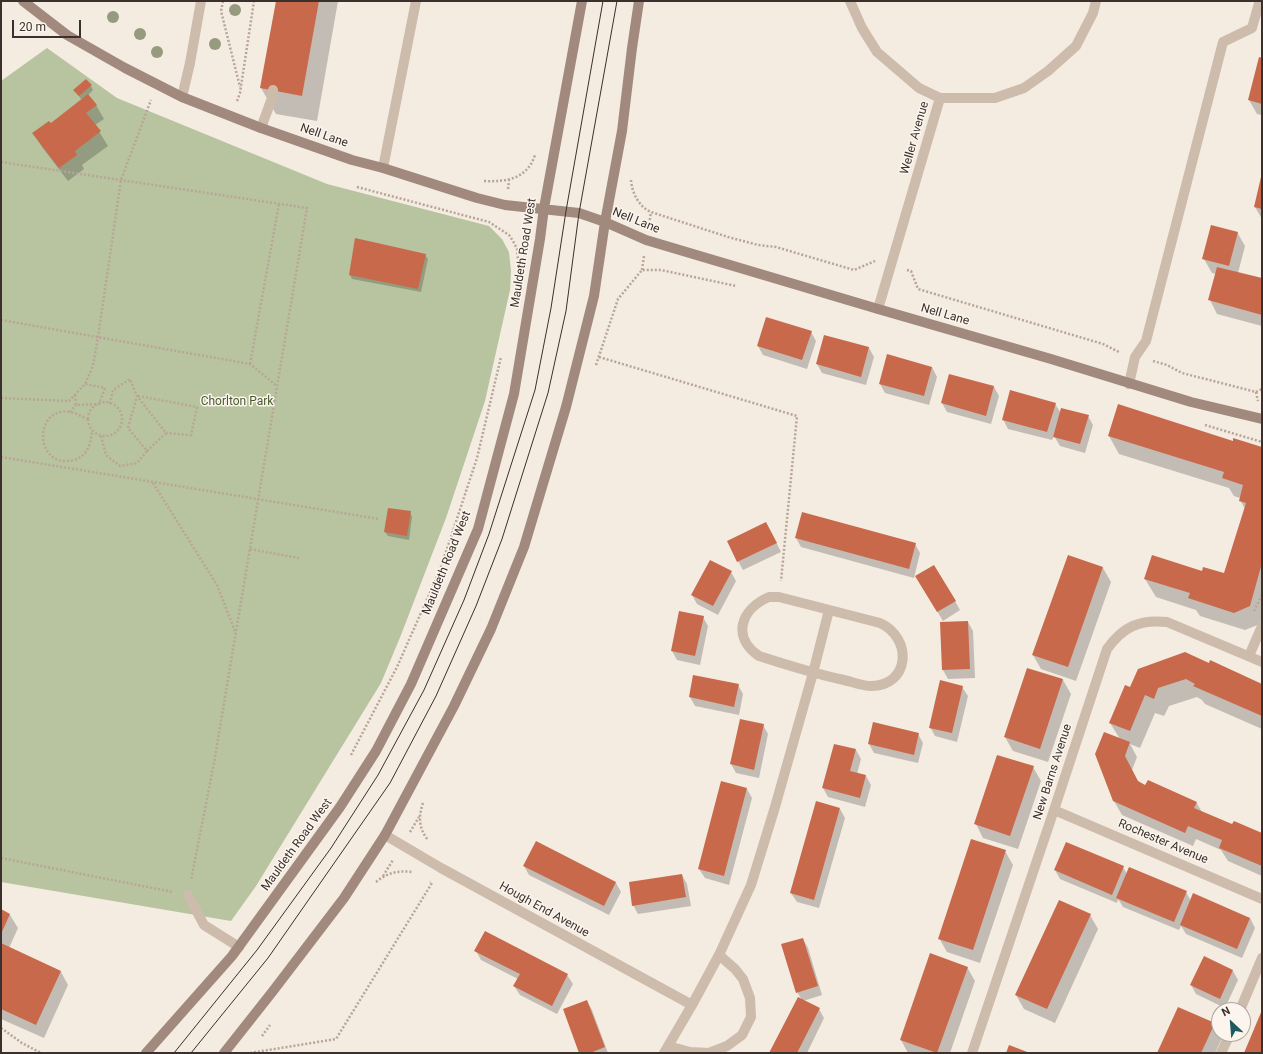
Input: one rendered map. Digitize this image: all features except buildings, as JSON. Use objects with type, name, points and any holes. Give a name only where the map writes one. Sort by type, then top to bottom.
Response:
[{"type":"street","name":"Nell Lane","points":[[23,1],[67,35],[125,68],[182,97],[261,128],[352,160],[384,168],[477,198],[505,205],[544,208],[579,213],[605,222],[646,240],[1051,359],[1129,384],[1191,402],[1262,419]]},
{"type":"street","points":[[182,97],[190,63],[201,1]]},
{"type":"street","points":[[384,168],[416,1]]},
{"type":"street","name":"Mauldeth Road West","points":[[146,1053],[239,947],[340,808],[376,750],[411,684],[478,529],[514,394],[544,208],[582,1]]},
{"type":"street","points":[[224,1053],[344,898],[385,835],[454,706],[491,629],[524,547],[566,407],[594,296],[605,222],[622,131],[639,1]]},
{"type":"street","points":[[850,1],[862,28],[877,52],[918,88],[940,98]]},
{"type":"street","name":"Weller Avenue","points":[[878,309],[940,98],[995,98],[1024,88],[1048,71],[1076,46],[1093,13],[1096,1]]},
{"type":"street","points":[[1129,384],[1135,357],[1146,341],[1223,42],[1252,28],[1259,3]]},
{"type":"street","points":[[261,128],[272,98],[273,90]]},
{"type":"street","points":[[769,597],[779,597],[829,610],[888,626],[900,641],[903,651],[902,663],[898,674],[891,680],[881,685],[870,686],[813,673],[759,656],[751,651],[746,645],[743,635],[745,617],[751,608],[760,601],[769,597]]},
{"type":"street","points":[[719,955],[735,969],[743,979],[750,998],[751,1017],[742,1035],[727,1046],[709,1053],[666,1049],[719,955],[751,885],[775,807],[813,673],[829,610]]},
{"type":"street","name":"New Barns Avenue","points":[[972,1053],[1054,810],[1106,649],[1120,633],[1142,622],[1154,620],[1167,622],[1262,662]]},
{"type":"street","points":[[1249,656],[1262,626]]},
{"type":"street","name":"Rochester Avenue","points":[[1054,810],[1262,899]]},
{"type":"street","name":"Hough End Avenue","points":[[385,835],[441,868],[692,1005]]},
{"type":"street","points":[[188,895],[204,925],[239,947]]},
{"type":"street","points":[[1243,1002],[1262,958]]},
{"type":"street","points":[[1221,1053],[1226,1042]]},
{"type":"path","points":[[223,1],[221,11],[240,90]]},
{"type":"path","points":[[232,117],[240,90],[254,1]]},
{"type":"path","points":[[1,398],[69,401],[85,384],[93,366],[121,180],[157,84]]},
{"type":"path","points":[[484,181],[509,180],[518,176],[530,165],[536,152]]},
{"type":"path","points":[[1,162],[307,208],[214,763],[188,895],[1,858]]},
{"type":"path","points":[[631,176],[632,187],[636,198],[646,210],[651,212],[728,237],[758,245],[776,247],[854,270],[875,261]]},
{"type":"path","points":[[508,186],[509,180]]},
{"type":"path","points":[[356,187],[488,222],[502,229],[509,235],[517,249],[518,262]]},
{"type":"path","points":[[250,364],[279,204]]},
{"type":"path","points":[[650,221],[651,212]]},
{"type":"path","points":[[595,366],[618,300],[642,270],[644,255]]},
{"type":"path","points":[[642,270],[661,270],[736,286]]},
{"type":"path","points":[[911,271],[918,289],[1103,344],[1119,352]]},
{"type":"path","points":[[1,320],[250,364],[277,386]]},
{"type":"path","points":[[350,758],[397,667],[440,570],[477,458],[502,355]]},
{"type":"path","points":[[598,357],[797,416],[779,597]]},
{"type":"path","points":[[1152,361],[1167,365],[1182,373],[1256,392],[1262,389]]},
{"type":"path","points":[[110,404],[113,390],[130,379],[137,396],[166,433],[191,435],[198,407],[137,396]]},
{"type":"path","points":[[85,384],[104,388],[99,404],[91,410],[88,419],[92,430],[91,441],[88,448],[83,455],[69,461],[61,460],[48,452],[42,437],[44,428],[48,421],[54,416],[61,412],[70,412],[88,419]]},
{"type":"path","points":[[70,412],[76,405],[75,395]]},
{"type":"path","points":[[137,396],[128,428],[148,451]]},
{"type":"path","points":[[76,405],[104,403],[115,406],[118,410],[121,416],[120,427],[112,435],[101,436],[92,430]]},
{"type":"path","points":[[1202,424],[1262,442]]},
{"type":"path","points":[[101,436],[106,454],[120,466],[137,463],[166,433]]},
{"type":"path","points":[[1,457],[379,519]]},
{"type":"path","points":[[153,482],[217,585],[236,634]]},
{"type":"path","points":[[250,549],[299,558]]},
{"type":"path","points":[[1251,615],[1262,595]]},
{"type":"path","points":[[425,798],[419,817],[420,827],[429,841]]},
{"type":"path","points":[[375,883],[383,876],[393,872],[411,871],[418,874]]},
{"type":"path","points":[[250,1053],[336,1039],[432,883],[427,880]]},
{"type":"path","points":[[261,1036],[270,1025]]},
{"type":"path","points":[[1,1028],[22,1043],[41,1053]]},
{"type":"path","points":[[247,1053],[251,1048]]},
{"type":"green space","name":"Chorlton Park","points":[[47,48],[117,98],[327,184],[489,226],[502,239],[509,252],[511,271],[510,290],[485,401],[446,518],[401,635],[381,683],[256,886],[231,921],[1,882],[1,81]]},
{"type":"tram line","points":[[174,1053],[257,950],[331,848],[378,775],[424,690],[464,600],[489,534],[535,390],[551,308],[566,211],[603,1]]},
{"type":"tram line","points":[[191,1053],[268,958],[390,783],[436,696],[476,606],[502,539],[548,393],[566,311],[579,213],[617,1]]}]
